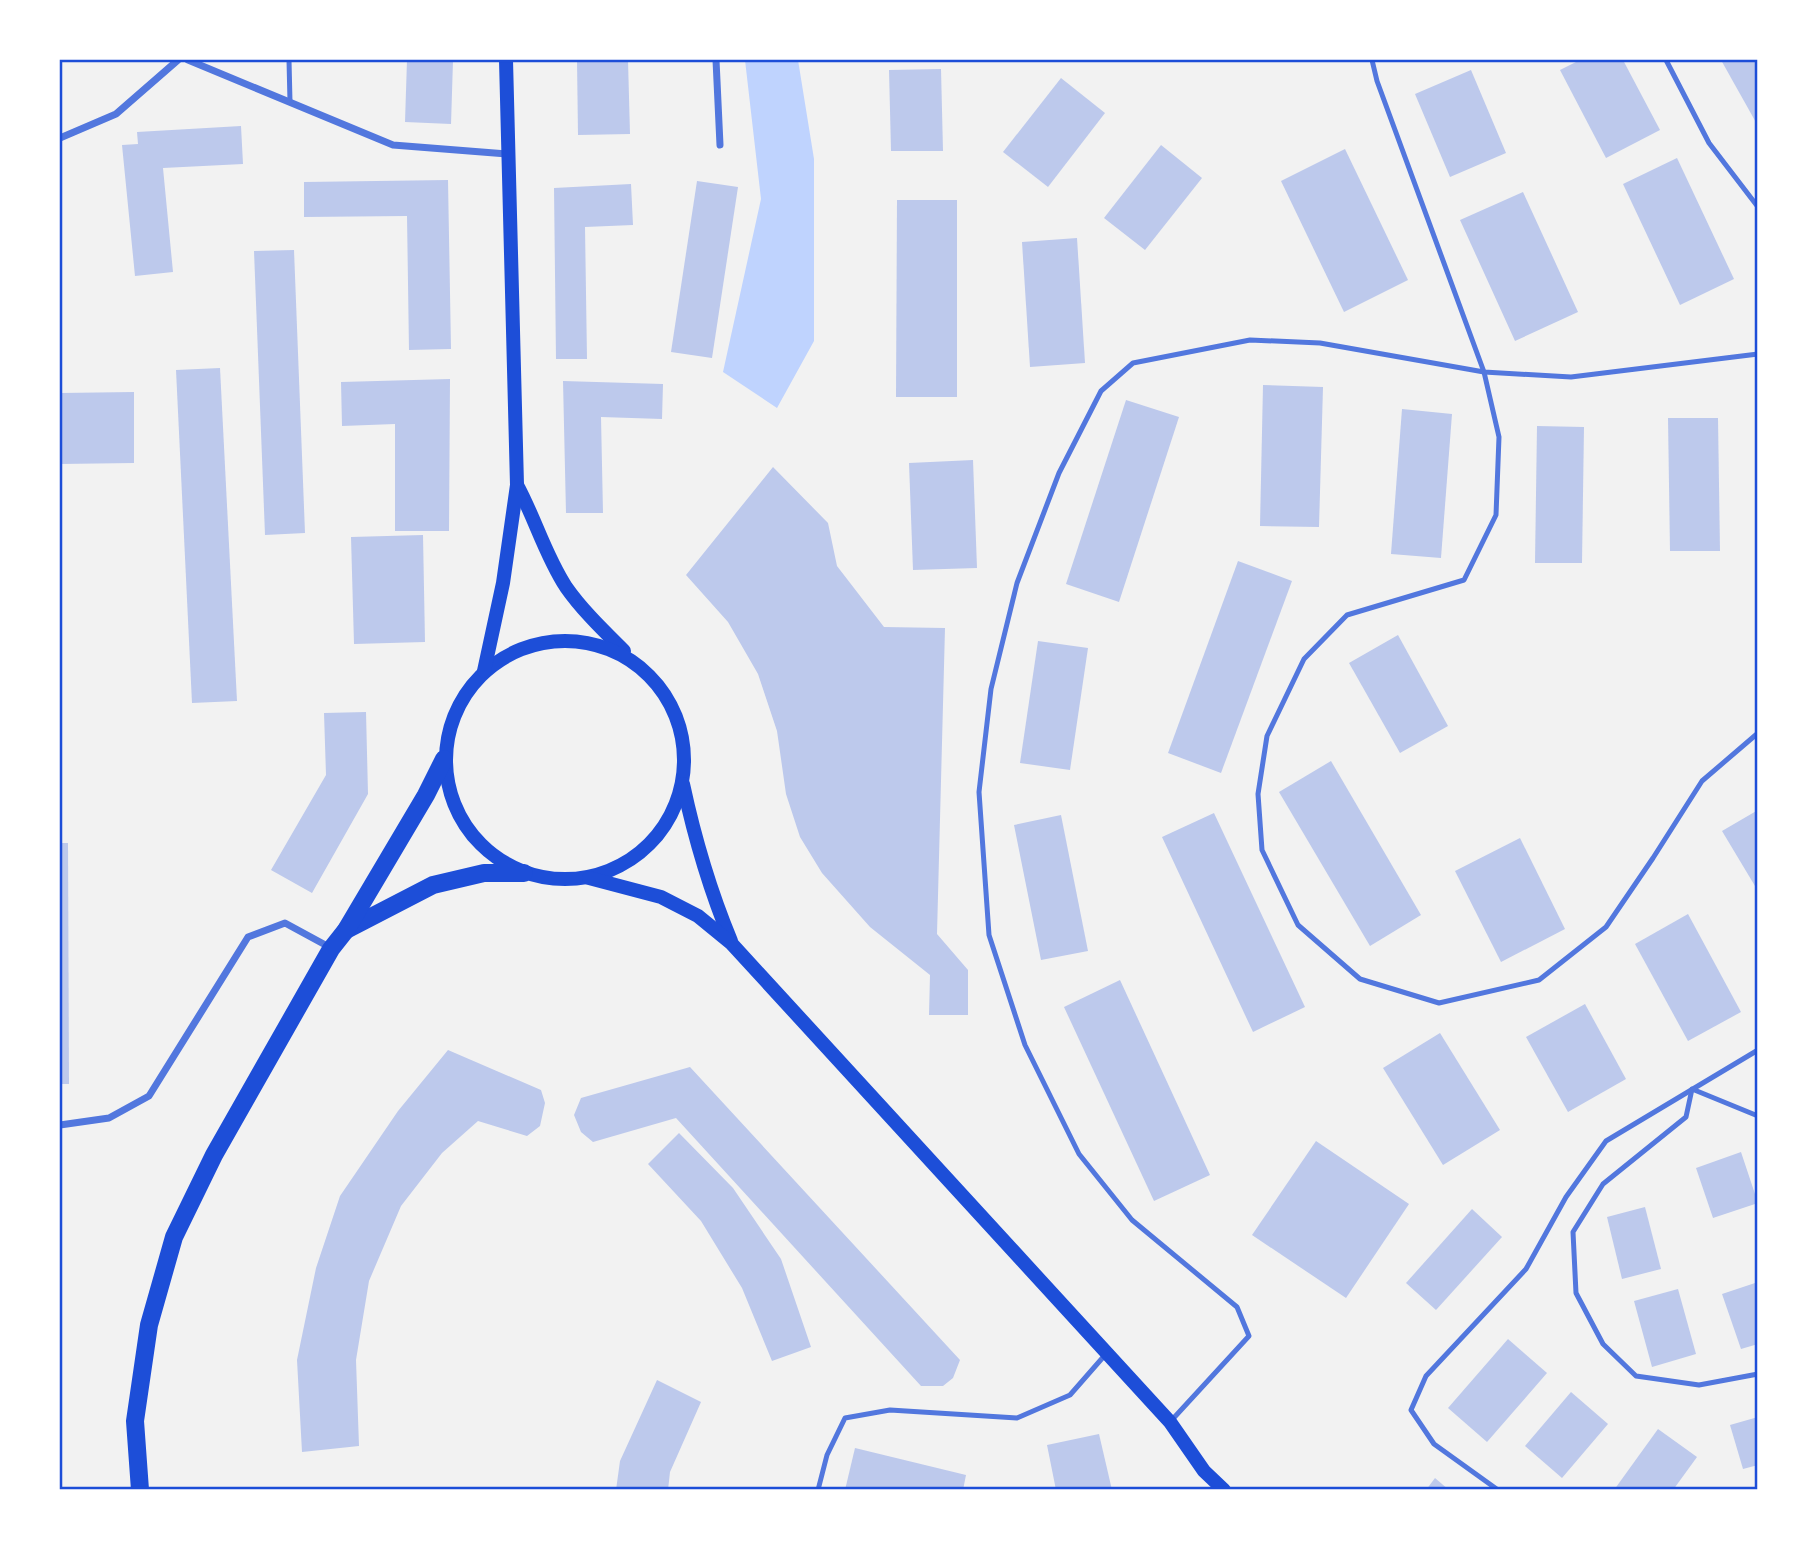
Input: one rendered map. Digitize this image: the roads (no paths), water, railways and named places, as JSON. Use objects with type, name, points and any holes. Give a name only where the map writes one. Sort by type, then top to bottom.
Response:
[{"type":"main road","points":[[484,671],[503,583],[517,485],[506,60]]},
{"type":"main road","points":[[517,485],[544,547],[566,587],[599,626],[663,691],[683,738],[682,780],[696,845],[731,943]]},
{"type":"main road","points":[[140,1489],[135,1421],[149,1325],[174,1237],[214,1155],[331,949],[346,930],[426,795],[444,759],[449,729],[468,689],[484,671],[514,651],[553,640],[603,646],[634,662]]},
{"type":"main road","points":[[444,759],[455,810],[487,853],[524,873]]},
{"type":"main road","points":[[346,930],[432,886],[484,873],[524,873],[560,881],[589,878],[622,866],[648,847],[670,817],[682,780]]},
{"type":"main road","points":[[589,878],[661,897],[698,916],[731,943],[1170,1422],[1204,1471],[1224,1489]]},
{"type":"street","points":[[60,138],[116,114],[178,60]]},
{"type":"street","points":[[188,60],[393,145],[507,153]]},
{"type":"street","points":[[716,60],[720,145]]},
{"type":"street","points":[[60,1125],[109,1118],[149,1096],[248,937],[285,923],[331,949]]},
{"type":"lane","points":[[289,60],[290,102]]},
{"type":"lane","points":[[1372,60],[1484,372],[1499,437],[1496,515],[1464,580],[1346,615],[1304,659],[1268,736],[1258,794],[1262,850],[1298,925],[1360,979],[1439,1003],[1539,980],[1605,927],[1702,781],[1758,733]]},
{"type":"lane","points":[[1666,60],[1709,143],[1758,207]]},
{"type":"lane","points":[[1170,1422],[1249,1336],[1237,1307],[1132,1220],[1079,1154],[1025,1045],[989,935],[979,792],[991,689],[1017,583],[1059,473],[1101,391],[1133,363],[1250,340],[1320,343],[1484,372],[1572,377],[1756,354],[1758,345]]},
{"type":"lane","points":[[1498,1489],[1434,1444],[1411,1410],[1426,1376],[1526,1269],[1566,1197],[1606,1141],[1758,1050]]},
{"type":"lane","points":[[1692,1089],[1758,1116]]},
{"type":"lane","points":[[1692,1089],[1686,1117],[1603,1184],[1573,1232],[1576,1293],[1603,1344],[1636,1377],[1699,1385],[1758,1374]]},
{"type":"lane","points":[[818,1489],[827,1455],[845,1418],[890,1410],[1017,1418],[1070,1395],[1107,1353]]},
{"type":"water","points":[[745,60],[798,60],[814,159],[814,341],[777,408],[723,372],[761,199]]}]
